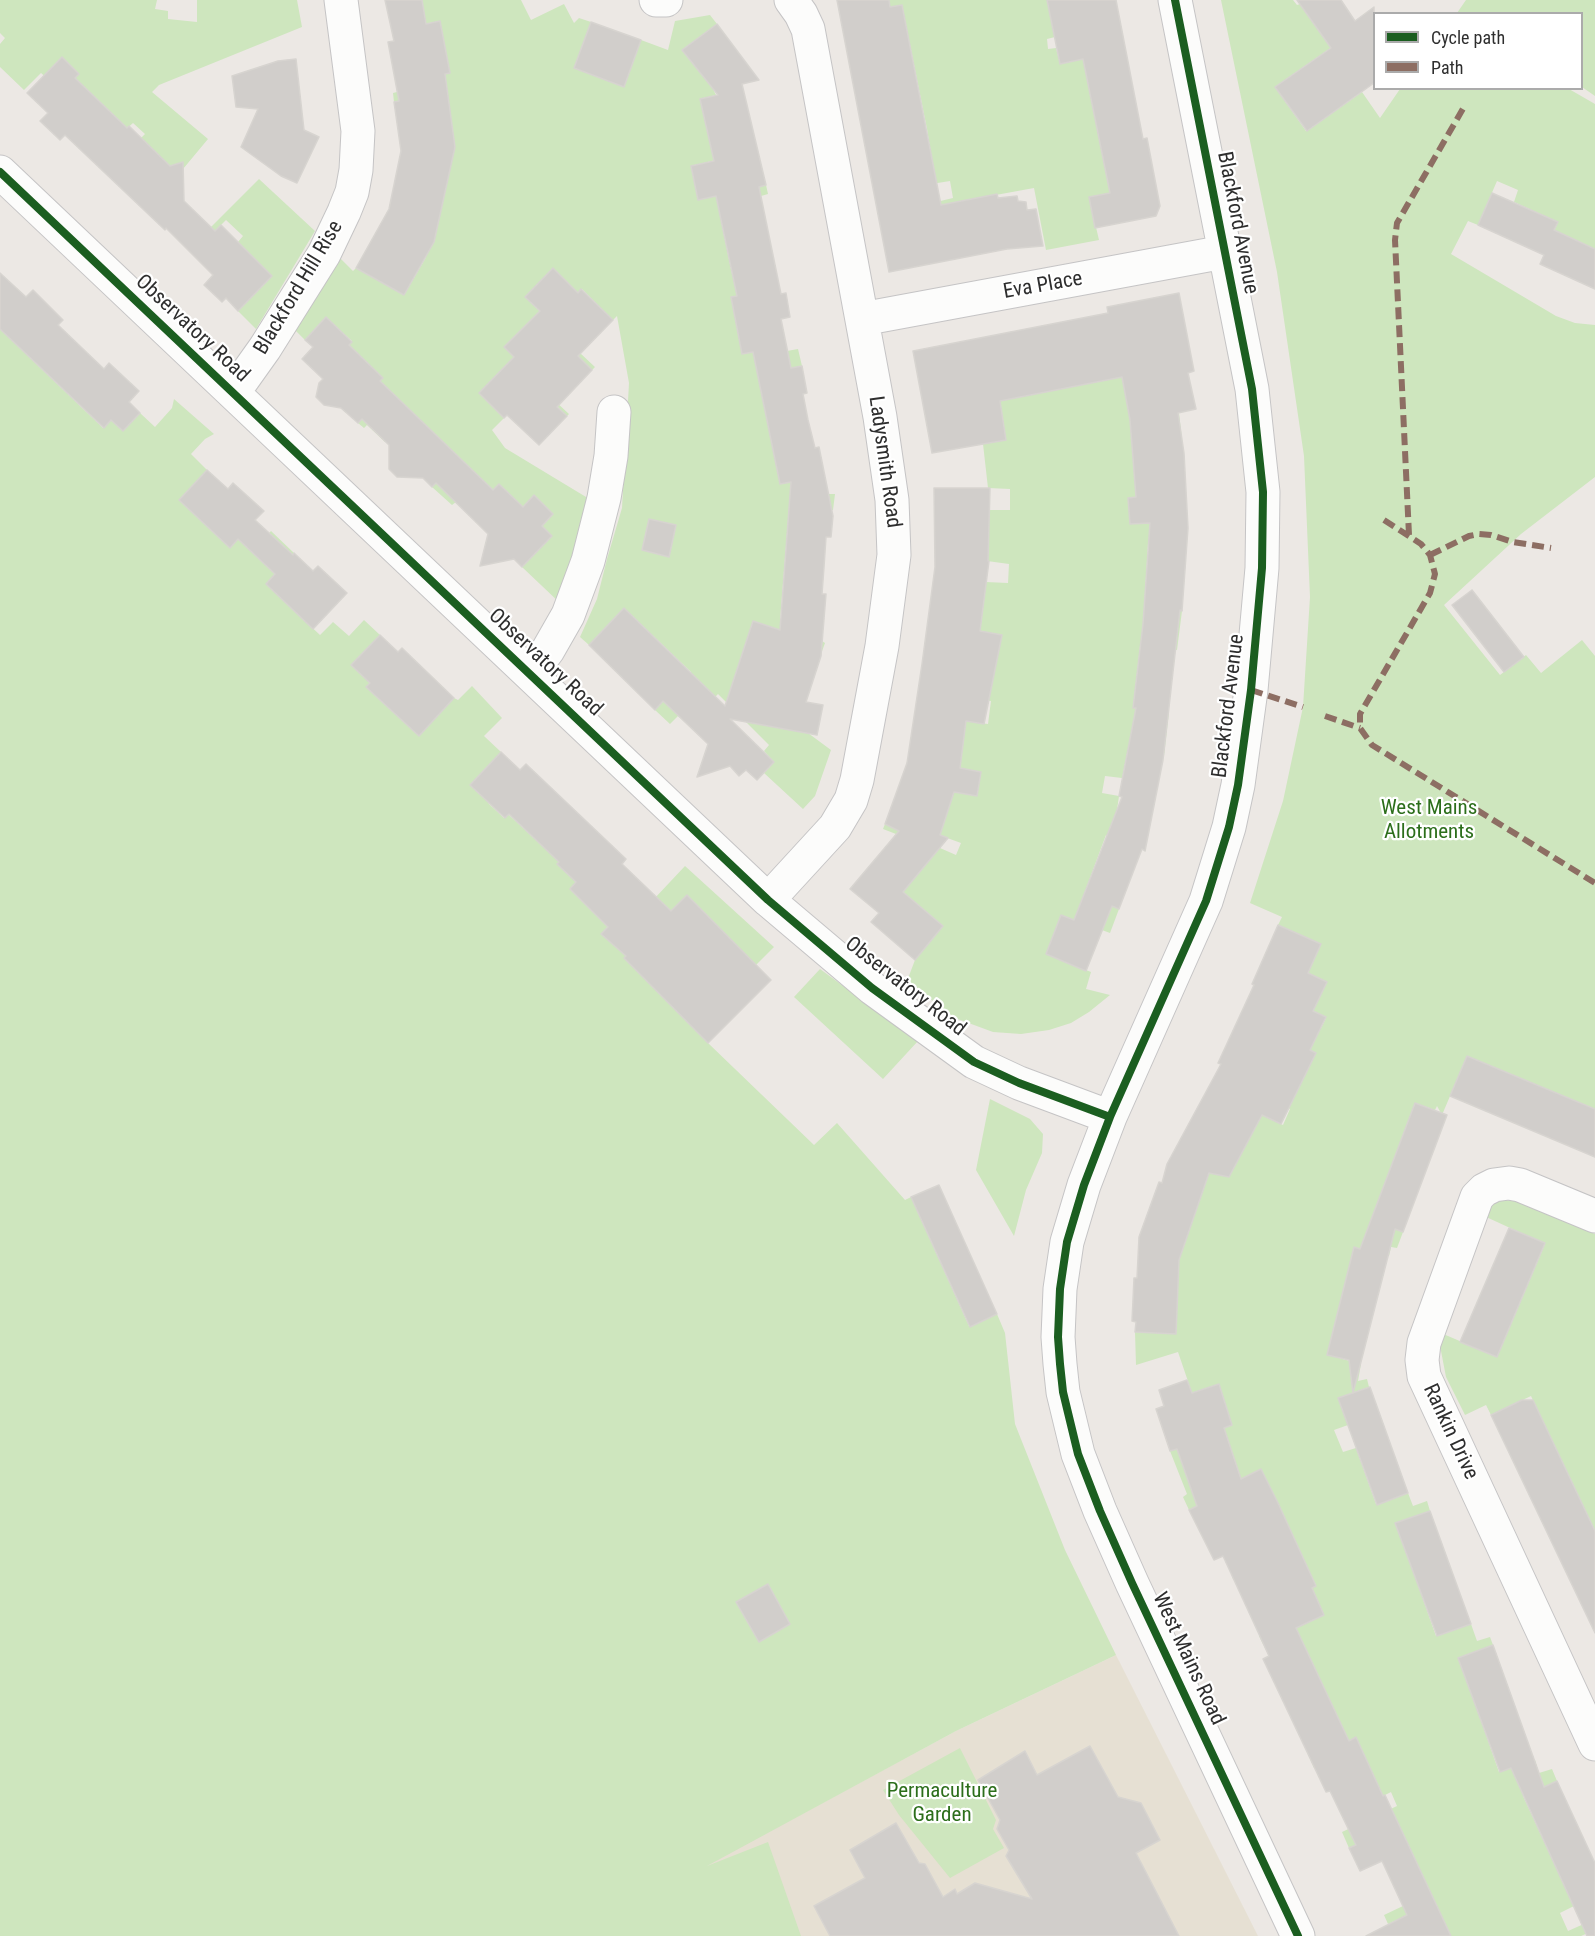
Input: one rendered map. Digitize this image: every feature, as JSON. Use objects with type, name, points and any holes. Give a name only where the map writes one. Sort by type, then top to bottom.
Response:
[{"type":"street","name":"Blackford Hill Rise","points":[[233,393],[265,348],[324,254],[351,192],[356,170],[358,131],[341,0]]},
{"type":"street","points":[[656,0],[666,0]]},
{"type":"street","name":"Ladysmith Road","points":[[768,900],[835,826],[851,800],[857,780],[890,600],[894,555],[892,500],[862,319],[808,29],[791,0]]},
{"type":"street","name":"Blackford Avenue","points":[[1064,1392],[1059,1364],[1058,1318],[1067,1242],[1084,1185],[1110,1117],[1216,874],[1236,795],[1251,690],[1262,568],[1262,481],[1252,389],[1175,0]]},
{"type":"street","name":"Observatory Road","points":[[0,172],[768,900],[872,988],[974,1062],[1019,1083],[1110,1117]]},
{"type":"street","name":"Eva Place","points":[[862,319],[1224,252]]},
{"type":"street","points":[[530,674],[548,650],[568,615],[588,561],[604,498],[611,456],[614,412]]},
{"type":"street","name":"Rankin Drive","points":[[1595,1216],[1520,1185],[1509,1183],[1494,1185],[1484,1190],[1477,1197],[1424,1343],[1422,1360],[1424,1376],[1595,1743]]},
{"type":"street","name":"West Mains Road","points":[[1064,1392],[1078,1454],[1101,1511],[1132,1583],[1298,1936]]},
{"type":"shaded area","points":[[1116,1655],[1258,1936],[613,1936],[714,1861],[956,1731]]},
{"type":"green space","points":[[0,0],[157,0],[155,9],[168,11],[168,19],[197,22],[197,0],[297,0],[302,27],[159,85],[152,92],[208,139],[183,169],[170,166],[141,138],[145,134],[133,123],[123,132],[75,78],[79,74],[62,58],[49,80],[41,73],[24,90],[0,67],[0,44],[5,38],[0,33]]},
{"type":"green space","points":[[422,0],[521,0],[531,20],[564,4],[574,23],[579,18],[591,22],[574,68],[624,87],[641,40],[668,50],[675,21],[710,15],[717,24],[683,50],[716,95],[700,99],[733,109],[747,106],[750,120],[716,160],[691,166],[698,199],[766,185],[768,194],[761,196],[764,212],[721,221],[732,274],[775,266],[777,277],[776,289],[731,297],[742,353],[786,345],[787,351],[798,349],[802,366],[758,375],[780,484],[824,475],[828,494],[835,494],[833,510],[789,507],[780,621],[823,625],[822,641],[825,643],[821,654],[798,646],[800,637],[753,622],[737,669],[759,676],[808,733],[831,750],[815,796],[803,809],[764,773],[774,762],[764,751],[769,745],[718,694],[688,725],[678,716],[670,724],[655,710],[691,672],[625,609],[589,645],[580,637],[597,599],[622,508],[629,383],[617,316],[613,320],[582,289],[578,293],[553,268],[525,297],[550,321],[549,324],[595,367],[592,370],[561,340],[527,375],[569,414],[567,416],[536,386],[507,364],[479,393],[504,418],[492,430],[505,448],[591,500],[561,604],[522,567],[552,536],[542,526],[553,514],[534,495],[523,507],[499,484],[469,515],[456,502],[452,505],[432,487],[413,413],[385,442],[367,425],[364,428],[358,423],[382,397],[373,389],[383,378],[349,345],[352,341],[326,318],[305,340],[293,328],[338,256],[353,271],[356,268],[404,295],[425,259],[439,218],[448,178],[398,167],[448,94],[394,102],[393,93],[397,92],[396,84],[450,73],[440,21],[419,25]],"holes":[[[649,519],[676,526],[669,557],[642,550]]]},
{"type":"green space","points":[[889,0],[1047,0],[1055,37],[1047,39],[1048,49],[1056,48],[1060,64],[1083,59],[1110,193],[1089,197],[1099,240],[1046,250],[1034,188],[941,205],[928,204],[953,198],[950,181],[925,185],[932,159],[927,129],[902,5],[890,7]]},
{"type":"green space","name":"West Mains Allotments","points":[[1221,0],[1293,0],[1297,5],[1300,4],[1332,47],[1275,87],[1306,131],[1362,92],[1380,118],[1399,90],[1571,90],[1595,104],[1595,249],[1554,231],[1558,222],[1514,202],[1518,190],[1497,181],[1478,225],[1468,221],[1451,254],[1556,316],[1575,323],[1595,325],[1595,477],[1521,534],[1444,605],[1500,675],[1526,655],[1541,673],[1582,640],[1595,656],[1595,1109],[1467,1056],[1442,1115],[1437,1106],[1435,1110],[1415,1103],[1372,1220],[1403,1232],[1397,1248],[1391,1247],[1389,1256],[1355,1248],[1328,1355],[1361,1364],[1358,1381],[1367,1379],[1369,1387],[1338,1398],[1348,1425],[1334,1430],[1343,1452],[1356,1448],[1376,1504],[1408,1493],[1413,1506],[1427,1501],[1430,1511],[1396,1523],[1436,1636],[1471,1624],[1477,1641],[1490,1637],[1493,1645],[1459,1658],[1499,1772],[1535,1760],[1539,1773],[1552,1769],[1557,1781],[1523,1796],[1574,1906],[1560,1913],[1568,1931],[1595,1919],[1595,1930],[1581,1936],[1451,1936],[1422,1908],[1388,1924],[1384,1915],[1403,1906],[1427,1885],[1399,1825],[1349,1848],[1342,1832],[1397,1806],[1391,1792],[1383,1796],[1356,1738],[1345,1743],[1349,1751],[1314,1768],[1307,1752],[1345,1735],[1281,1650],[1269,1656],[1259,1636],[1283,1625],[1287,1632],[1324,1615],[1312,1588],[1316,1585],[1310,1573],[1306,1575],[1260,1567],[1233,1579],[1232,1576],[1296,1545],[1278,1503],[1261,1469],[1195,1501],[1197,1506],[1189,1510],[1183,1497],[1187,1494],[1170,1451],[1177,1449],[1231,1450],[1224,1428],[1232,1425],[1219,1384],[1192,1393],[1178,1352],[1136,1365],[1135,1332],[1176,1334],[1168,1269],[1184,1246],[1209,1173],[1229,1177],[1250,1109],[1283,1125],[1290,1109],[1272,1100],[1308,1069],[1316,1053],[1300,1045],[1311,1023],[1321,1028],[1326,1018],[1313,1011],[1326,982],[1308,973],[1278,925],[1282,917],[1250,903],[1283,801],[1303,707],[1310,597],[1304,456],[1277,272]]},
{"type":"green space","points":[[1466,0],[1595,0],[1595,96],[1583,88],[1583,12],[1458,12]]},
{"type":"green space","points":[[259,179],[315,231],[256,329],[238,311],[272,276],[238,242],[243,236],[226,220],[192,254],[188,250]]},
{"type":"green space","points":[[0,329],[103,428],[111,420],[123,431],[140,413],[155,427],[172,408],[174,399],[214,434],[205,439],[191,454],[207,470],[179,500],[238,539],[252,552],[271,531],[294,553],[266,584],[320,635],[333,622],[349,636],[364,620],[380,635],[351,665],[370,683],[367,687],[419,736],[454,698],[458,700],[472,686],[502,718],[484,736],[501,752],[470,785],[479,794],[483,790],[489,804],[504,818],[508,814],[538,842],[587,831],[557,864],[576,882],[570,889],[584,903],[589,900],[612,922],[601,934],[611,942],[685,866],[774,947],[756,965],[687,895],[624,958],[814,1145],[837,1123],[905,1200],[911,1197],[969,1326],[997,1314],[1005,1333],[1015,1424],[1065,1550],[1116,1655],[956,1731],[707,1866],[768,1842],[801,1936],[0,1936]]},
{"type":"green space","points":[[1119,372],[1179,413],[1183,448],[1148,496],[1129,498],[1131,524],[1160,522],[1160,513],[1187,512],[1187,546],[1148,544],[1144,608],[1182,611],[1177,650],[1140,646],[1133,708],[1169,712],[1164,756],[1128,749],[1122,778],[1105,776],[1102,793],[1119,796],[1117,810],[1152,817],[1148,834],[1123,842],[1106,835],[1084,894],[1119,909],[1110,933],[1061,915],[1046,954],[1091,972],[1086,989],[1110,995],[1071,1023],[1049,1030],[1021,1034],[993,1032],[955,1018],[907,981],[915,960],[943,926],[901,894],[885,848],[896,834],[883,829],[885,824],[956,855],[961,843],[939,835],[954,792],[976,796],[981,773],[959,768],[966,721],[988,724],[991,701],[970,698],[1001,635],[980,631],[986,582],[1008,583],[1009,564],[987,561],[989,510],[1010,510],[1010,489],[988,488],[983,444],[1006,440],[1000,401],[1120,377]]},
{"type":"green space","points":[[820,969],[918,1041],[883,1079],[794,997]]},
{"type":"green space","points":[[990,1099],[1030,1119],[1043,1134],[1042,1153],[1026,1190],[1014,1236],[976,1170]]},
{"type":"green space","points":[[1503,1200],[1515,1201],[1595,1234],[1595,1531],[1531,1396],[1491,1415],[1486,1405],[1465,1415],[1446,1377],[1441,1351],[1441,1333],[1497,1357],[1545,1244],[1484,1216],[1493,1204]]},
{"type":"green space","name":"Permaculture Garden","points":[[960,1748],[996,1820],[993,1829],[1004,1848],[950,1878],[899,1815],[883,1790]]},
{"type":"building","points":[[385,0],[422,0],[426,24],[440,21],[450,73],[445,74],[455,147],[434,242],[404,295],[356,268],[389,209],[401,151],[394,102],[399,101],[388,42],[394,41]]},
{"type":"building","points":[[837,0],[889,0],[890,7],[902,5],[941,205],[997,194],[998,198],[1017,196],[1018,201],[1026,202],[1027,210],[1036,209],[1043,246],[1007,249],[889,272]]},
{"type":"building","points":[[1047,0],[1116,0],[1143,139],[1147,138],[1160,206],[1156,216],[1095,228],[1089,197],[1110,193],[1083,59],[1060,64]]},
{"type":"building","points":[[1297,0],[1341,0],[1355,21],[1374,7],[1373,84],[1307,131],[1275,87],[1331,48]]},
{"type":"building","points":[[591,22],[641,40],[624,87],[574,68]]},
{"type":"building","points":[[717,24],[759,80],[742,84],[766,185],[759,187],[781,294],[786,293],[790,317],[781,319],[791,368],[802,366],[807,393],[803,394],[808,420],[815,448],[819,447],[833,516],[831,537],[826,537],[822,594],[826,594],[821,656],[806,702],[823,705],[817,735],[730,719],[774,762],[757,780],[746,770],[739,776],[730,766],[697,777],[708,744],[663,701],[655,710],[589,645],[624,608],[725,706],[753,621],[780,630],[791,482],[780,484],[753,352],[742,354],[731,297],[737,296],[716,196],[698,200],[691,166],[714,161],[700,99],[718,95],[682,50]]},
{"type":"building","points":[[62,57],[79,74],[75,78],[170,166],[183,162],[184,201],[215,231],[221,225],[272,276],[238,311],[226,298],[222,302],[204,285],[213,275],[166,228],[165,230],[65,135],[60,140],[40,121],[48,113],[27,93]]},
{"type":"building","points":[[296,59],[304,130],[319,137],[297,183],[281,176],[241,147],[258,109],[236,107],[232,76],[278,61]]},
{"type":"building","points":[[1492,193],[1558,222],[1554,230],[1595,249],[1595,289],[1540,264],[1544,255],[1478,225]]},
{"type":"building","points":[[553,268],[578,293],[581,289],[613,320],[578,356],[592,370],[557,407],[567,416],[539,445],[507,415],[504,418],[479,393],[514,357],[504,347],[540,311],[525,297]]},
{"type":"building","points":[[0,273],[26,297],[33,290],[63,320],[58,325],[104,369],[109,363],[139,391],[129,402],[140,413],[123,431],[111,420],[104,428],[0,329]]},
{"type":"building","points":[[1179,293],[1194,371],[1188,373],[1196,409],[1178,413],[1184,453],[1188,528],[1182,611],[1180,610],[1163,760],[1145,851],[1142,849],[1119,909],[1112,906],[1086,971],[1046,954],[1061,915],[1074,920],[1122,797],[1119,796],[1136,708],[1133,708],[1143,624],[1150,523],[1130,524],[1128,498],[1136,497],[1130,420],[1122,377],[1000,401],[1006,440],[932,453],[913,351],[1108,313],[1107,307]]},
{"type":"building","points":[[326,317],[352,342],[349,345],[383,378],[380,381],[493,490],[499,484],[523,507],[534,495],[553,514],[542,526],[552,536],[522,567],[514,559],[480,566],[488,534],[436,483],[432,487],[423,478],[397,477],[389,469],[389,445],[362,419],[358,423],[341,408],[324,405],[316,397],[319,383],[323,379],[302,359],[313,347],[305,340]]},
{"type":"building","points":[[207,470],[228,489],[233,483],[264,511],[255,520],[313,571],[318,566],[347,593],[313,629],[266,584],[275,574],[238,539],[230,548],[179,500]]},
{"type":"building","points":[[934,488],[990,488],[989,561],[980,631],[1002,635],[984,724],[966,721],[960,768],[981,772],[977,796],[954,792],[940,835],[948,838],[903,892],[943,926],[915,960],[871,922],[879,913],[850,889],[899,831],[885,824],[907,763],[922,664],[935,567]]},
{"type":"building","points":[[649,519],[676,525],[669,557],[642,550]]},
{"type":"building","points":[[1472,590],[1524,657],[1504,672],[1452,605]]},
{"type":"building","points":[[380,635],[398,652],[402,648],[454,698],[419,736],[366,687],[370,683],[351,665]]},
{"type":"building","points":[[501,752],[520,770],[526,764],[626,859],[622,864],[671,911],[687,895],[771,980],[708,1043],[624,958],[626,956],[601,934],[608,927],[570,889],[576,882],[557,864],[559,862],[509,814],[505,818],[470,785]]},
{"type":"building","points":[[1278,925],[1321,944],[1308,973],[1327,982],[1313,1011],[1326,1017],[1310,1050],[1316,1053],[1281,1124],[1262,1115],[1229,1177],[1209,1173],[1179,1260],[1176,1334],[1135,1332],[1136,1322],[1132,1321],[1139,1237],[1159,1182],[1162,1183],[1167,1164],[1221,1064],[1218,1063],[1254,985],[1252,984]]},
{"type":"building","points":[[1467,1056],[1595,1109],[1595,1157],[1450,1096]]},
{"type":"building","points":[[1415,1103],[1447,1115],[1403,1232],[1395,1229],[1353,1393],[1349,1360],[1327,1355],[1354,1247],[1360,1249]]},
{"type":"building","points":[[939,1185],[997,1314],[970,1327],[911,1197]]},
{"type":"building","points":[[1509,1228],[1545,1243],[1497,1357],[1460,1342]]},
{"type":"building","points":[[1187,1380],[1192,1393],[1219,1384],[1232,1425],[1224,1428],[1241,1479],[1261,1469],[1278,1503],[1316,1586],[1312,1588],[1324,1615],[1296,1628],[1349,1741],[1356,1737],[1451,1936],[1366,1936],[1407,1915],[1382,1861],[1360,1871],[1349,1848],[1356,1845],[1330,1791],[1326,1792],[1263,1659],[1269,1656],[1223,1556],[1214,1560],[1189,1510],[1197,1506],[1177,1449],[1170,1451],[1156,1409],[1164,1406],[1159,1390]]},
{"type":"building","points":[[1370,1387],[1408,1493],[1377,1505],[1338,1398]]},
{"type":"building","points":[[1522,1400],[1533,1400],[1595,1531],[1595,1633],[1491,1415]]},
{"type":"building","points":[[1430,1511],[1471,1624],[1437,1636],[1395,1523]]},
{"type":"building","points":[[768,1584],[790,1624],[759,1642],[736,1602]]},
{"type":"building","points":[[1493,1645],[1544,1787],[1557,1781],[1595,1863],[1595,1936],[1587,1936],[1511,1768],[1500,1772],[1458,1658]]},
{"type":"building","points":[[1090,1746],[1118,1797],[1141,1803],[1160,1840],[1136,1853],[1179,1936],[830,1936],[814,1906],[865,1878],[850,1850],[896,1823],[919,1863],[925,1864],[943,1897],[955,1889],[957,1894],[975,1883],[1032,1899],[1006,1856],[1009,1850],[997,1829],[1000,1820],[978,1780],[1025,1751],[1037,1775]]},
{"type":"marked path","points":[[1409,535],[1395,240],[1397,223],[1464,107]]},
{"type":"marked path","points":[[1384,520],[1421,544],[1430,555],[1435,574],[1430,593],[1360,714],[1360,728],[1372,745],[1595,883]]},
{"type":"marked path","points":[[1430,555],[1469,536],[1479,534],[1551,548]]},
{"type":"marked path","points":[[1251,690],[1303,707]]},
{"type":"marked path","points":[[1325,716],[1360,728]]},
{"type":"cycle path","points":[[1175,0],[1252,389],[1263,492],[1262,568],[1251,690],[1238,785],[1229,827],[1206,901],[1110,1117],[1084,1185],[1067,1242],[1060,1289],[1058,1337],[1063,1392],[1078,1454],[1100,1511],[1298,1936]]},
{"type":"cycle path","points":[[0,172],[768,900],[872,988],[974,1062],[1019,1083],[1110,1117]]}]
